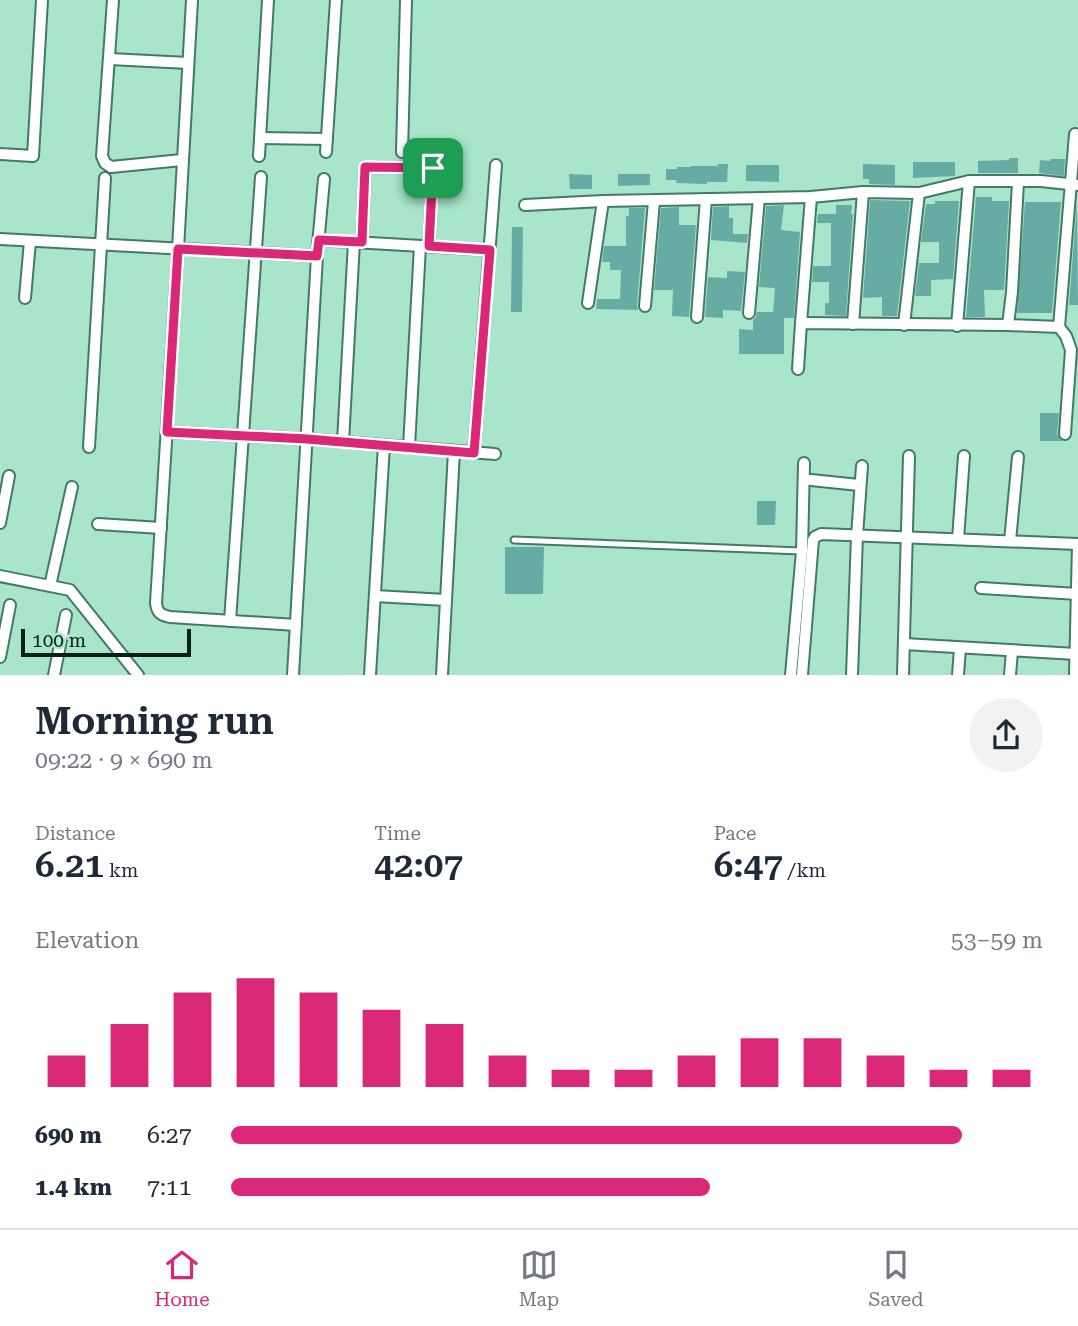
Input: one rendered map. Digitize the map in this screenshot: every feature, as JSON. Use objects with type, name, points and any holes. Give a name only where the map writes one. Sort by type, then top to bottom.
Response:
[{"type":"street","points":[[0,154],[33,156],[42,0]]},
{"type":"street","points":[[113,0],[102,156],[105,163],[111,167],[182,160]]},
{"type":"street","points":[[192,0],[157,610],[161,615],[170,617],[296,625]]},
{"type":"street","points":[[259,156],[268,0]]},
{"type":"street","points":[[326,152],[336,0]]},
{"type":"street","points":[[402,152],[406,0]]},
{"type":"street","points":[[110,59],[188,62]]},
{"type":"street","points":[[1059,327],[1075,184],[1075,134]]},
{"type":"street","points":[[260,138],[327,139]]},
{"type":"street","points":[[474,453],[496,165]]},
{"type":"street","points":[[343,442],[365,167],[433,168],[409,447]]},
{"type":"street","points":[[89,447],[105,177]]},
{"type":"street","points":[[230,621],[261,177]]},
{"type":"street","points":[[293,675],[317,256],[324,179]]},
{"type":"street","points":[[525,205],[811,197],[863,192],[919,193],[969,181],[1075,184]]},
{"type":"street","points":[[957,326],[969,181]]},
{"type":"street","points":[[1007,325],[1012,292],[1018,182]]},
{"type":"street","points":[[853,324],[863,192]]},
{"type":"street","points":[[904,325],[919,193]]},
{"type":"street","points":[[798,369],[811,197]]},
{"type":"street","points":[[749,313],[759,198]]},
{"type":"street","points":[[697,317],[706,199]]},
{"type":"street","points":[[588,303],[603,201]]},
{"type":"street","points":[[645,306],[654,201]]},
{"type":"street","points":[[0,239],[317,256]]},
{"type":"street","points":[[319,240],[490,250]]},
{"type":"street","points":[[25,298],[30,241]]},
{"type":"street","points":[[801,323],[1059,327],[1066,335],[1071,350],[1065,434]]},
{"type":"street","points":[[167,432],[307,439],[495,454]]},
{"type":"street","points":[[370,675],[384,445]]},
{"type":"street","points":[[442,675],[454,451]]},
{"type":"street","points":[[903,675],[909,456]]},
{"type":"street","points":[[958,539],[964,456]]},
{"type":"street","points":[[1010,541],[1018,457]]},
{"type":"street","points":[[791,675],[802,551],[804,463]]},
{"type":"street","points":[[852,675],[862,466]]},
{"type":"street","points":[[0,523],[9,476]]},
{"type":"street","points":[[811,480],[859,485]]},
{"type":"street","points":[[50,586],[72,486]]},
{"type":"street","points":[[98,524],[161,528]]},
{"type":"street","points":[[802,675],[813,540],[821,534],[1078,544],[1075,675]]},
{"type":"street","points":[[0,576],[70,590],[137,674]]},
{"type":"street","points":[[981,588],[1077,594]]},
{"type":"street","points":[[375,596],[446,600]]},
{"type":"street","points":[[0,657],[10,605]]},
{"type":"street","points":[[54,675],[66,615]]},
{"type":"street","points":[[904,644],[1076,654]]},
{"type":"street","points":[[958,675],[960,648]]},
{"type":"street","points":[[1010,675],[1012,651]]},
{"type":"lane","points":[[513,540],[802,551]]},
{"type":"building","points":[[1018,158],[1018,173],[978,173],[978,161]]},
{"type":"building","points":[[1065,159],[1064,176],[1039,173],[1040,160]]},
{"type":"building","points":[[913,162],[955,162],[955,176],[913,178]]},
{"type":"building","points":[[728,164],[727,182],[676,183],[677,180],[666,180],[666,169]]},
{"type":"building","points":[[863,164],[895,165],[895,185],[869,184],[869,179],[863,179]]},
{"type":"building","points":[[746,165],[779,165],[779,182],[746,181]]},
{"type":"building","points":[[569,174],[592,175],[592,189],[570,189]]},
{"type":"building","points":[[618,174],[650,174],[650,185],[618,186]]},
{"type":"building","points":[[976,197],[1009,201],[1004,290],[984,290],[985,317],[966,317]]},
{"type":"building","points":[[870,200],[910,201],[897,316],[882,316],[882,297],[863,298]]},
{"type":"building","points":[[935,201],[959,201],[953,279],[931,280],[931,296],[915,296],[919,263],[939,263],[939,242],[921,242],[926,204],[935,204]]},
{"type":"building","points":[[1025,202],[1061,202],[1052,313],[1017,313]]},
{"type":"building","points":[[1077,202],[1078,305],[1069,305]]},
{"type":"building","points":[[784,205],[781,230],[800,232],[794,318],[784,318],[784,354],[739,354],[739,329],[753,330],[753,320],[757,312],[773,312],[775,288],[759,287],[766,206]]},
{"type":"building","points":[[836,205],[852,205],[853,214],[846,316],[825,315],[825,303],[829,303],[829,282],[812,282],[813,266],[831,266],[831,223],[817,223],[818,214],[836,214]]},
{"type":"building","points":[[729,206],[729,218],[733,218],[733,234],[748,234],[747,243],[711,240],[713,207]]},
{"type":"building","points":[[679,207],[679,225],[696,225],[689,317],[672,316],[673,290],[654,290],[661,208]]},
{"type":"building","points":[[629,208],[645,208],[638,310],[596,309],[597,299],[620,299],[621,270],[610,270],[610,262],[602,262],[604,246],[626,246],[626,216],[629,216]]},
{"type":"building","points":[[512,227],[523,227],[522,312],[511,312]]},
{"type":"building","points":[[727,271],[745,272],[741,311],[723,310],[723,318],[705,317],[708,277],[727,278]]},
{"type":"building","points":[[1040,413],[1059,413],[1057,434],[1062,441],[1040,441]]},
{"type":"building","points":[[757,501],[776,501],[775,525],[757,525]]},
{"type":"building","points":[[505,547],[544,547],[543,594],[505,594]]},
{"type":"route","points":[[365,167],[433,168],[429,246],[490,250],[474,453],[307,439],[167,432],[178,249],[317,256],[319,240],[362,242],[365,167]]}]
